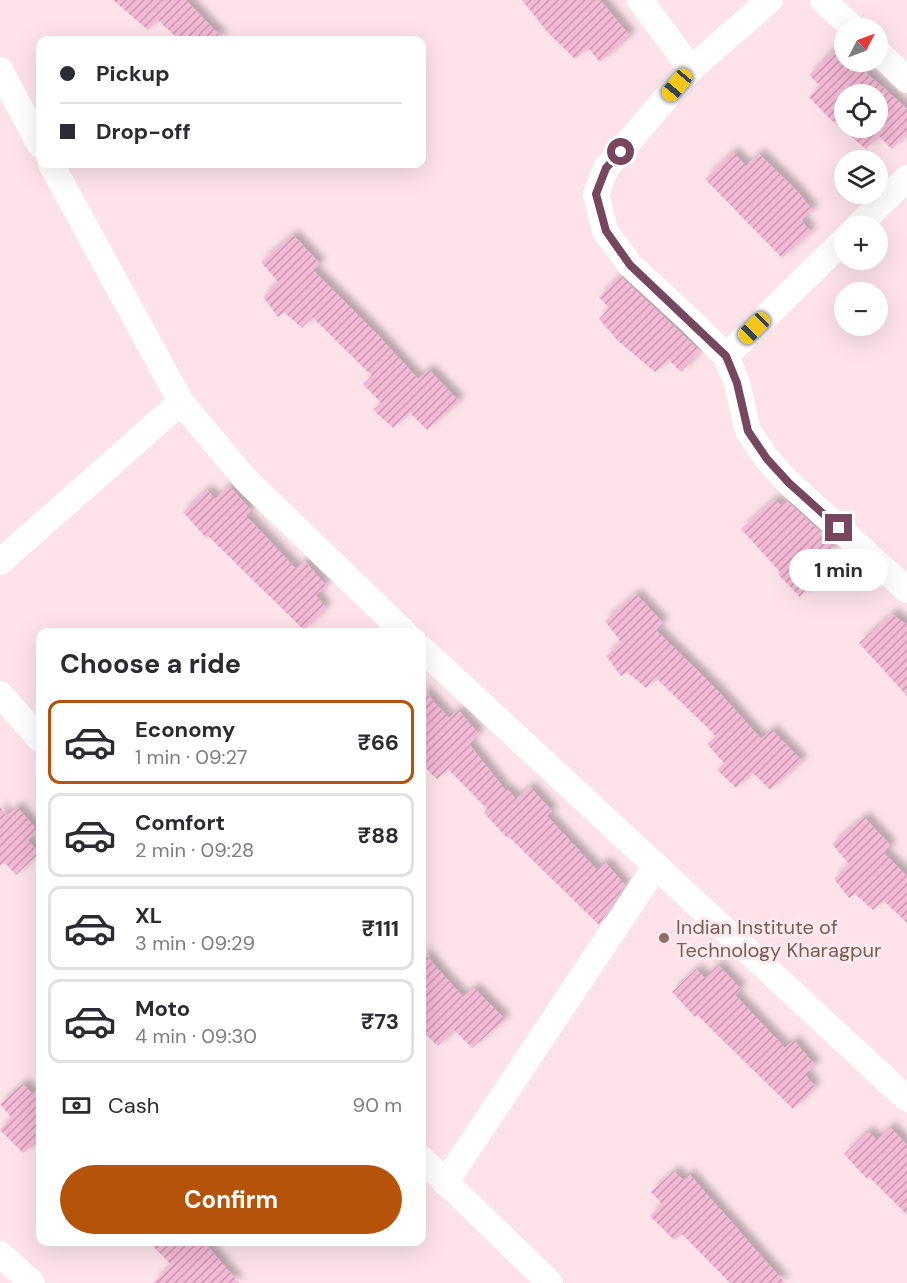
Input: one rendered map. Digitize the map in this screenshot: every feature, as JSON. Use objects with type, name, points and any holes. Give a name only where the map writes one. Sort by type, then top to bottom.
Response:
[{"type":"street","points":[[640,0],[691,69]]},
{"type":"street","points":[[770,0],[691,69],[606,168],[596,194],[606,231],[630,265],[726,356],[737,383],[748,431],[767,459],[789,483],[907,590]]},
{"type":"street","points":[[823,0],[842,18]]},
{"type":"street","points":[[888,62],[907,80]]},
{"type":"street","points":[[0,70],[36,138]]},
{"type":"street","points":[[53,168],[181,402],[246,480],[400,628]]},
{"type":"street","points":[[868,216],[907,178]]},
{"type":"street","points":[[726,356],[834,250]]},
{"type":"street","points":[[0,562],[181,402]]},
{"type":"street","points":[[426,653],[907,1099]]},
{"type":"street","points":[[0,694],[36,734]]},
{"type":"street","points":[[446,1183],[656,866]]},
{"type":"street","points":[[426,1163],[550,1283]]},
{"type":"street","points":[[0,1254],[32,1283]]},
{"type":"building","points":[[113,0],[186,0],[220,36],[175,36],[158,20],[148,30]]},
{"type":"building","points":[[522,0],[600,0],[630,36],[600,62],[588,48],[575,59],[548,33]]},
{"type":"building","points":[[834,50],[834,72],[865,72],[879,84],[834,84],[834,122],[809,97],[820,86],[809,75]]},
{"type":"building","points":[[888,92],[907,109],[907,133],[892,149],[881,138],[888,138]]},
{"type":"building","points":[[853,138],[877,138],[866,149]]},
{"type":"building","points":[[733,152],[746,166],[759,154],[813,210],[801,220],[811,232],[782,258],[705,179]]},
{"type":"building","points":[[293,235],[320,264],[313,270],[418,379],[429,370],[459,401],[427,430],[409,412],[393,428],[373,410],[381,403],[363,384],[372,376],[312,317],[302,328],[284,312],[278,317],[263,297],[278,282],[261,262]]},
{"type":"building","points":[[620,276],[700,351],[681,372],[668,359],[655,372],[618,341],[599,319],[609,308],[599,297]]},
{"type":"building","points":[[229,486],[251,510],[246,516],[296,569],[305,561],[326,586],[316,595],[326,608],[306,628],[302,628],[208,536],[206,538],[183,512],[207,490],[215,499]]},
{"type":"building","points":[[774,500],[781,505],[786,500],[825,536],[834,550],[824,554],[829,562],[800,597],[741,529]]},
{"type":"building","points":[[636,594],[663,623],[656,630],[720,693],[761,739],[772,730],[802,761],[770,790],[752,772],[736,788],[717,770],[724,763],[707,744],[716,736],[655,677],[646,688],[627,672],[621,676],[606,656],[621,642],[605,621]]},
{"type":"building","points":[[892,614],[907,625],[907,696],[859,643]]},
{"type":"building","points":[[426,693],[449,718],[458,710],[479,734],[469,744],[506,791],[508,790],[516,799],[530,787],[552,811],[547,816],[597,870],[605,862],[625,885],[599,925],[509,837],[507,838],[484,813],[487,809],[448,769],[437,779],[426,769]]},
{"type":"building","points":[[0,807],[7,816],[17,807],[36,829],[36,833],[28,840],[36,849],[36,856],[16,875],[4,862],[0,866]]},
{"type":"building","points":[[864,817],[891,846],[884,853],[907,876],[907,923],[883,900],[873,910],[855,894],[849,898],[834,879],[849,864],[832,844]]},
{"type":"building","points":[[426,955],[463,997],[474,988],[505,1019],[472,1048],[454,1030],[438,1046],[426,1035]]},
{"type":"building","points":[[718,965],[741,989],[735,995],[785,1048],[794,1041],[815,1065],[805,1074],[815,1087],[793,1109],[697,1015],[695,1017],[672,992],[696,969],[705,978]]},
{"type":"building","points":[[23,1084],[33,1094],[36,1091],[36,1143],[23,1153],[0,1130],[11,1117],[0,1104]]},
{"type":"building","points":[[890,1127],[907,1145],[907,1215],[869,1177],[867,1179],[844,1154],[868,1131],[877,1140]]},
{"type":"building","points":[[674,1171],[683,1180],[689,1174],[785,1283],[730,1283],[682,1234],[674,1240],[650,1216],[662,1204],[651,1192]]},
{"type":"building","points":[[153,1246],[207,1246],[239,1283],[153,1283],[171,1265]]},
{"type":"place","name":"Indian Institute of Technology Kharagpur","points":[[664,938]]},
{"type":"route","points":[[621,152],[606,168],[596,194],[606,231],[630,265],[726,356],[737,383],[748,431],[767,459],[789,483],[839,528]]}]
